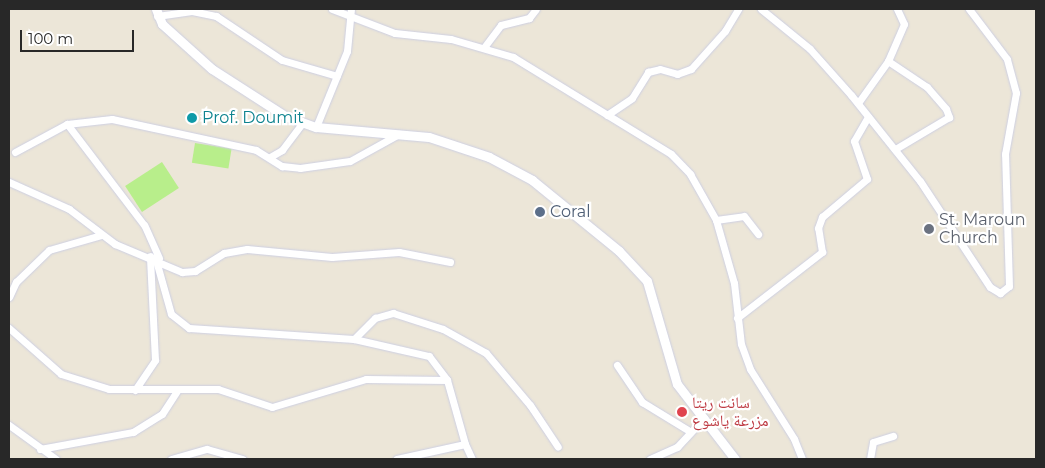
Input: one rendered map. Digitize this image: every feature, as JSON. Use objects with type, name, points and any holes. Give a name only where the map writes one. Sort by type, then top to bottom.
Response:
[{"type":"street","points":[[332,9],[350,18],[395,33],[485,46],[533,67],[671,154],[690,174],[716,220],[734,283],[737,318],[750,369],[794,439],[802,459]]},
{"type":"street","points":[[316,128],[347,51],[351,9]]},
{"type":"street","points":[[485,46],[501,25],[529,18],[536,9]]},
{"type":"street","points":[[607,115],[632,98],[648,72],[660,69],[677,74],[691,68],[725,31],[738,9]]},
{"type":"street","points":[[761,9],[810,49],[858,103],[895,148],[990,287],[998,293],[1007,291],[1005,154],[1016,93],[1007,60],[969,9]]},
{"type":"street","points":[[858,103],[888,61],[904,24],[897,9]]},
{"type":"street","points":[[156,12],[192,11],[216,16],[282,60],[337,76]]},
{"type":"street","points":[[156,12],[177,39],[231,84],[302,123],[316,128],[429,137],[511,167],[618,251],[647,281],[669,366],[676,384],[735,459]]},
{"type":"street","points":[[888,61],[927,87],[949,117],[895,148]]},
{"type":"street","points":[[737,318],[822,252],[818,228],[822,217],[867,179],[854,141],[868,117]]},
{"type":"street","points":[[15,152],[67,124],[112,119],[242,146],[270,157],[288,168],[339,165],[400,134]]},
{"type":"street","points":[[270,157],[282,150],[302,123]]},
{"type":"street","points":[[67,124],[144,225],[171,314],[184,326],[354,339],[423,354],[440,366],[447,380],[465,444],[472,459]]},
{"type":"street","points":[[9,182],[69,209],[101,235],[186,272],[224,253],[247,250],[332,257],[399,252],[450,262]]},
{"type":"street","points":[[716,220],[744,216],[758,234]]},
{"type":"street","points":[[9,297],[16,282],[49,250],[101,235]]},
{"type":"street","points":[[135,390],[155,360],[155,257]]},
{"type":"street","points":[[354,339],[375,318],[393,313],[443,329],[486,354],[530,405],[558,447]]},
{"type":"street","points":[[9,328],[39,359],[67,377],[91,386],[135,390],[178,391],[218,389],[272,407],[366,379],[447,380]]},
{"type":"street","points":[[617,365],[642,402],[691,432]]},
{"type":"street","points":[[40,449],[133,432],[162,414],[178,391]]},
{"type":"street","points":[[650,459],[677,447],[704,418]]},
{"type":"street","points":[[9,425],[56,459]]},
{"type":"street","points":[[870,459],[873,442],[893,436]]},
{"type":"street","points":[[397,459],[465,444]]},
{"type":"street","points":[[171,459],[207,449],[243,459]]},
{"type":"green space","points":[[195,143],[232,149],[228,169],[192,163]]},
{"type":"green space","points":[[162,162],[179,188],[142,212],[125,186]]},
{"type":"place","name":"Prof. Doumit","points":[[192,118]]},
{"type":"place","name":"Coral","points":[[540,212]]},
{"type":"place","name":"St. Maroun Church","points":[[929,229]]},
{"type":"place","name":"سانت ريتا مزرعة ياشوع","points":[[682,412]]}]
